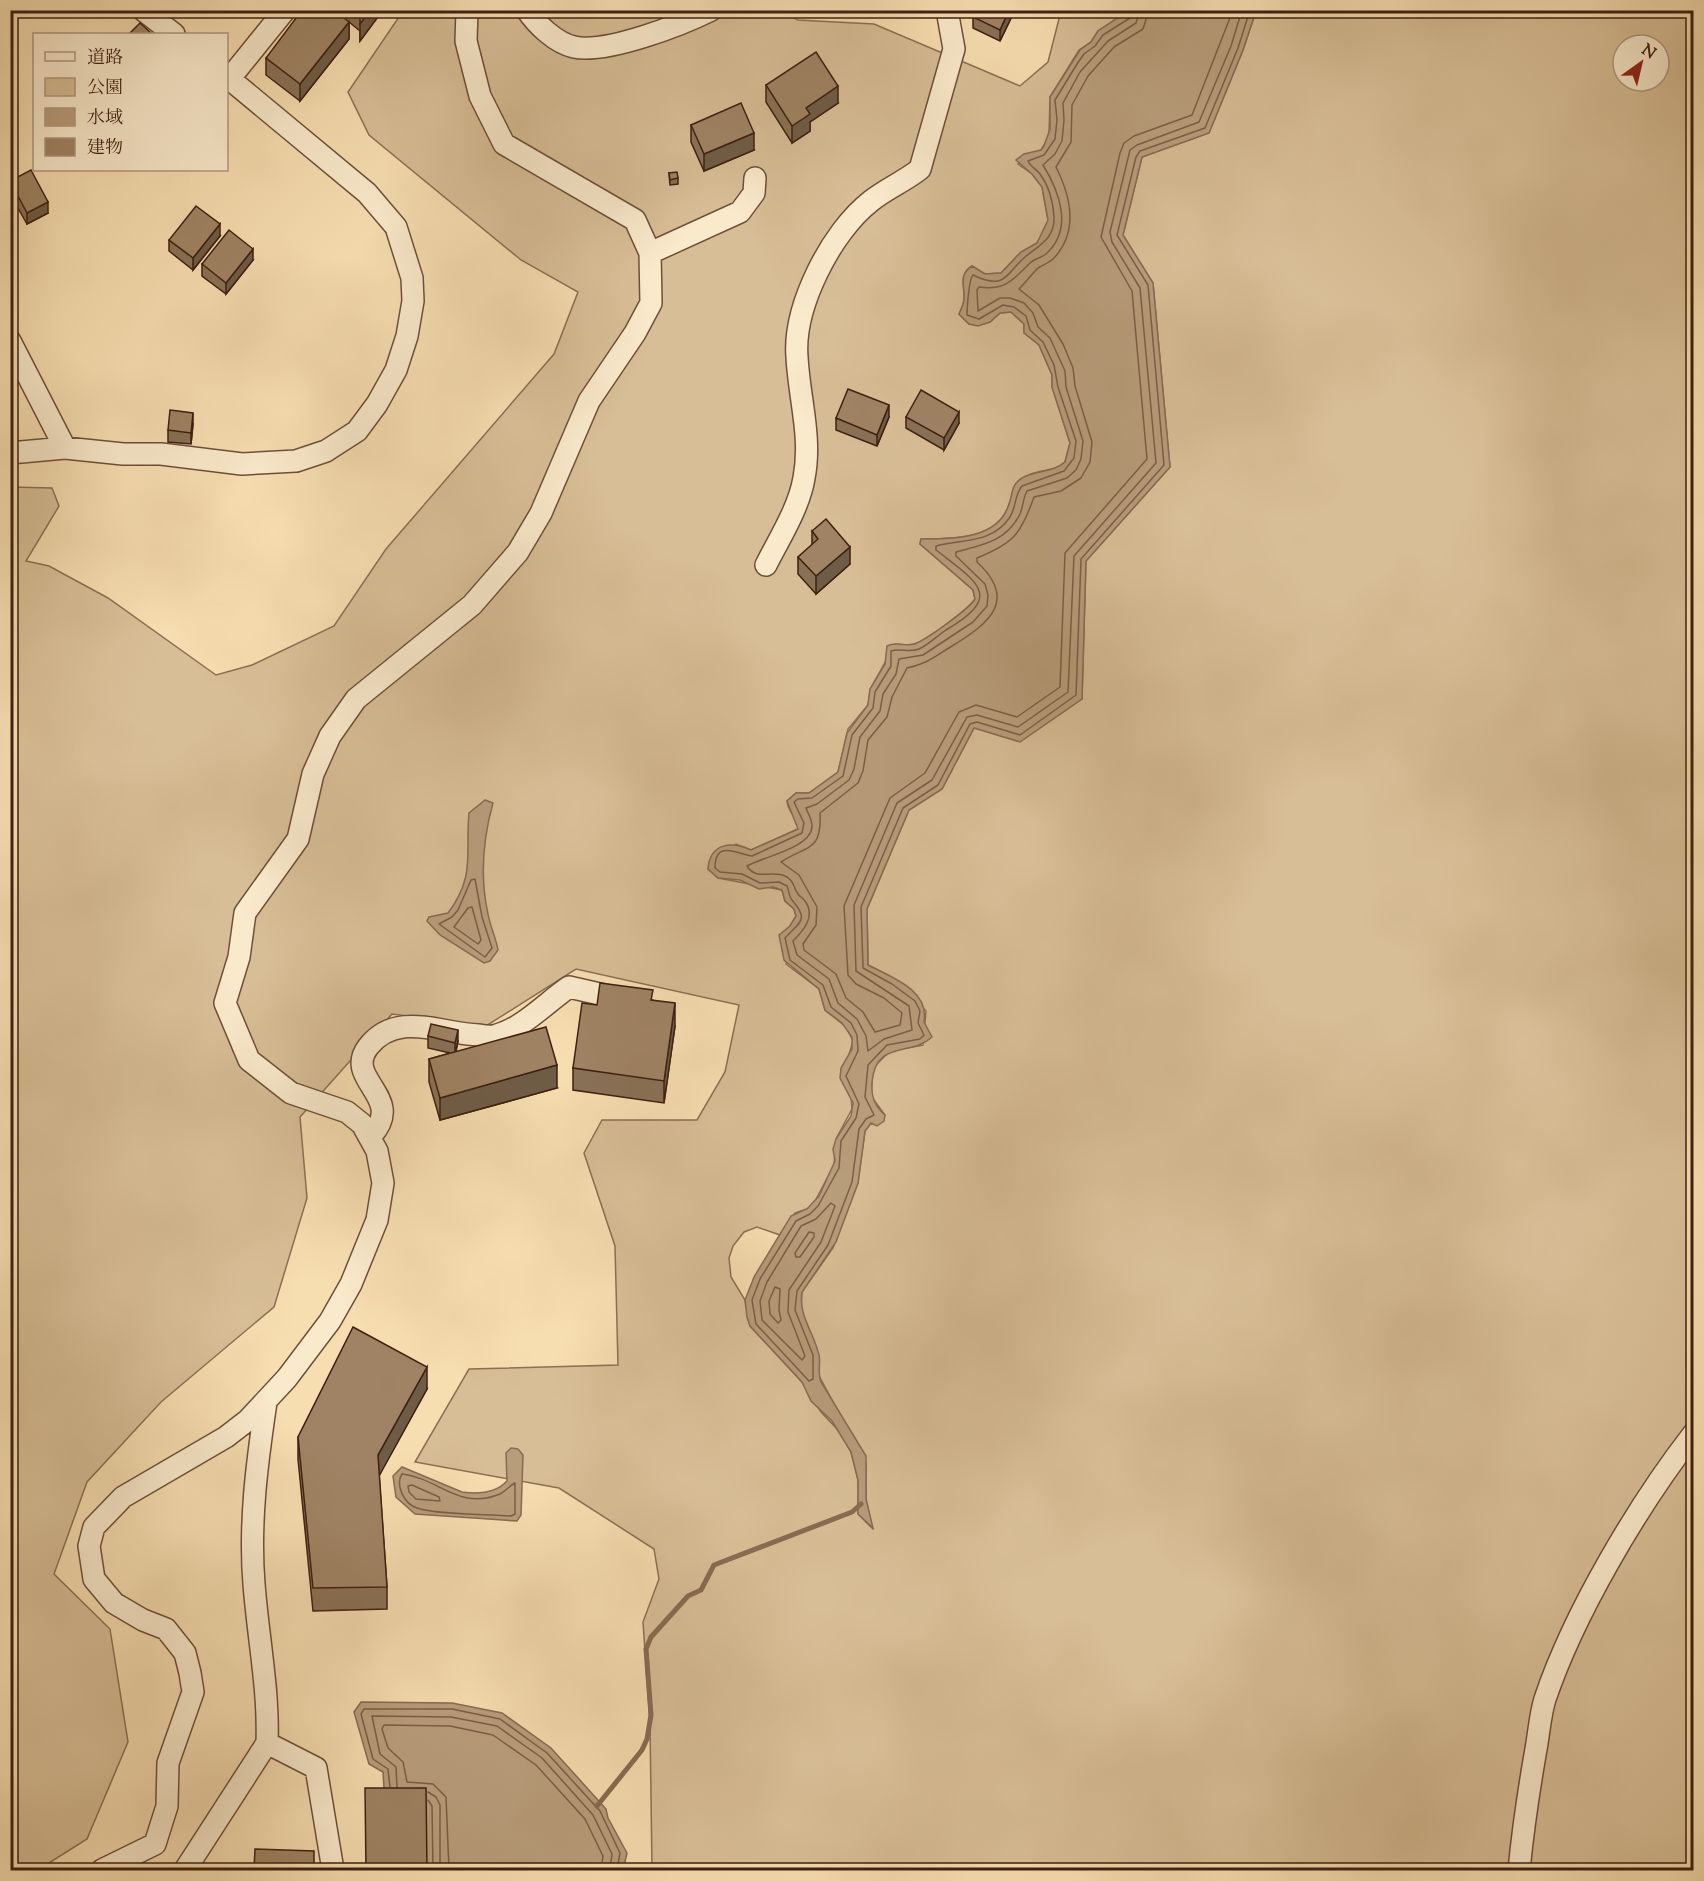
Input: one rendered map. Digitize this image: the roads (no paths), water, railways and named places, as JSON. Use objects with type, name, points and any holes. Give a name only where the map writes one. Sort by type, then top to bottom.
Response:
[{"type":"street","points":[[143,10],[173,33]]},
{"type":"street","points":[[10,453],[65,448],[123,454],[161,454],[242,464],[296,461],[326,451],[357,431],[377,404],[396,370],[407,336],[413,301],[412,278],[396,227],[368,193],[228,77],[285,10]]},
{"type":"street","points":[[102,1870],[155,1844],[167,1806],[168,1763],[193,1692],[185,1653],[166,1629],[143,1620],[114,1603],[94,1579],[89,1546],[94,1527],[123,1497],[226,1437],[267,1402],[330,1321],[351,1284],[377,1220],[382,1183],[381,1163],[370,1136],[362,1124],[347,1112],[291,1093],[249,1060],[225,1003],[238,957],[245,913],[298,839],[317,765],[330,736],[356,699],[472,605],[518,552],[541,513],[589,401],[635,333],[651,303],[650,253],[634,220],[504,144],[480,96],[466,41],[466,10]]},
{"type":"street","points":[[527,10],[535,22],[555,37],[571,47],[584,48],[636,38],[691,20],[711,10]]},
{"type":"street","points":[[766,565],[790,518],[804,482],[808,449],[796,355],[801,318],[818,269],[844,231],[870,201],[920,169],[954,49],[947,10]]},
{"type":"street","points":[[650,253],[740,212],[754,193],[755,178]]},
{"type":"street","points":[[10,341],[65,448]]},
{"type":"street","points":[[370,1136],[380,1127],[384,1115],[381,1099],[365,1077],[362,1062],[367,1048],[388,1029],[414,1025],[466,1035],[496,1036],[519,1024],[569,987],[646,1005]]},
{"type":"street","points":[[185,1870],[267,1743],[268,1719],[254,1582],[252,1508],[267,1402]]},
{"type":"street","points":[[1519,1870],[1525,1811],[1545,1700],[1578,1623],[1616,1551],[1672,1461],[1694,1433]]},
{"type":"street","points":[[267,1743],[316,1768],[333,1870]]},
{"type":"water","points":[[1128,11],[1256,11],[1243,50],[1209,133],[1142,157],[1123,235],[1153,283],[1170,467],[1086,561],[1082,699],[1020,742],[974,728],[942,789],[909,810],[867,909],[868,965],[897,980],[915,993],[921,1001],[924,1022],[932,1037],[924,1043],[887,1054],[875,1069],[872,1092],[878,1108],[885,1115],[884,1121],[877,1126],[871,1123],[865,1131],[858,1183],[836,1242],[802,1292],[801,1300],[804,1316],[819,1355],[821,1382],[866,1456],[866,1499],[873,1528],[858,1514],[858,1480],[851,1452],[832,1421],[811,1401],[802,1382],[750,1326],[745,1300],[754,1277],[791,1216],[807,1209],[819,1196],[835,1161],[833,1149],[836,1139],[851,1116],[853,1103],[840,1078],[841,1068],[852,1049],[852,1037],[842,1023],[825,1010],[819,989],[784,960],[779,935],[790,926],[796,916],[794,909],[785,901],[782,890],[773,887],[759,889],[740,880],[718,878],[708,869],[713,854],[723,846],[743,847],[751,850],[798,829],[787,801],[796,793],[809,793],[838,772],[847,733],[868,705],[870,689],[885,664],[887,646],[915,644],[956,617],[975,599],[973,590],[920,544],[921,539],[958,538],[983,532],[1002,518],[1018,481],[1027,475],[1055,468],[1065,462],[1070,443],[1052,387],[1052,375],[1039,345],[1024,333],[1024,324],[1011,312],[1000,313],[990,322],[978,326],[969,324],[959,314],[964,301],[963,281],[965,273],[972,266],[985,274],[1001,273],[1021,252],[1037,243],[1048,220],[1042,187],[1032,174],[1016,160],[1024,154],[1041,150],[1044,146],[1050,129],[1050,97],[1080,50],[1091,42],[1098,31]]},
{"type":"water","points":[[485,800],[493,803],[485,844],[484,887],[489,918],[498,950],[490,961],[484,963],[440,935],[427,921],[429,917],[448,913],[457,900],[463,887],[468,864],[469,813]]},
{"type":"water","points":[[511,1448],[518,1449],[523,1455],[521,1515],[517,1521],[415,1514],[396,1497],[393,1476],[402,1467],[462,1492],[480,1493],[497,1488],[507,1481],[506,1453]]},
{"type":"water","points":[[361,1702],[452,1703],[502,1713],[551,1748],[606,1809],[608,1818],[627,1853],[623,1870],[427,1870],[385,1805],[383,1772],[369,1764],[354,1712]]},
{"type":"waterway","points":[[597,1806],[642,1750],[647,1739],[651,1715],[646,1649],[651,1637],[688,1596],[701,1590],[714,1565],[852,1512],[861,1504]]}]
